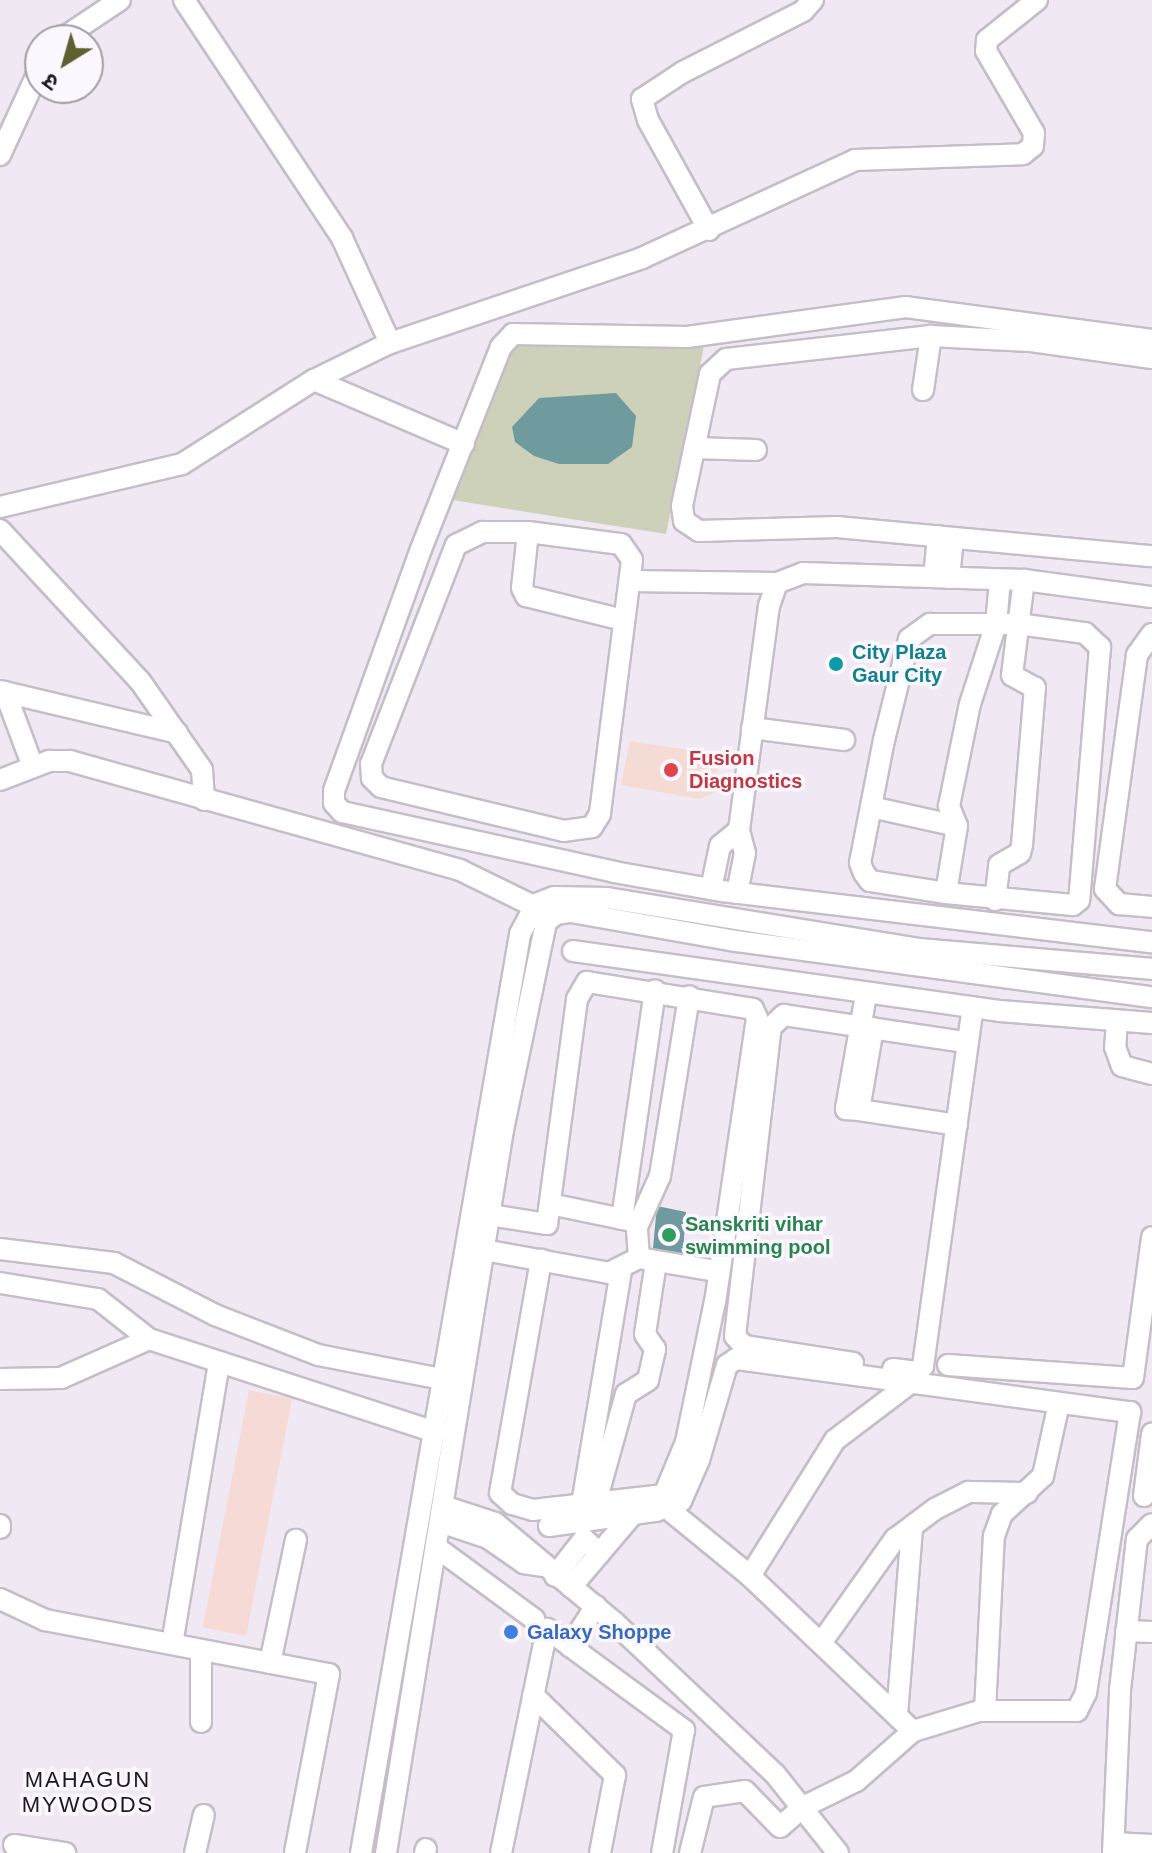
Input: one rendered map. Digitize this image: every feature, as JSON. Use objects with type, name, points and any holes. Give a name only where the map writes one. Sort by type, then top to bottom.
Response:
[{"type":"street","points":[[84,24],[120,0]]},
{"type":"street","points":[[184,0],[342,238],[390,343]]},
{"type":"street","points":[[709,230],[648,120],[642,99],[683,72],[803,11],[813,0]]},
{"type":"street","points":[[0,507],[182,464],[314,380],[390,343],[709,230],[855,160],[1023,154],[1033,146],[1034,133],[986,51],[987,40],[1037,0]]},
{"type":"street","points":[[0,155],[24,103]]},
{"type":"street","points":[[317,829],[334,803],[334,791],[421,549],[501,347],[513,334],[518,300]]},
{"type":"street","points":[[513,334],[687,337],[906,307],[1152,340]]},
{"type":"street","points":[[923,390],[931,336]]},
{"type":"street","points":[[1152,358],[1029,341],[931,336],[726,359],[710,374],[682,515],[688,526],[699,531],[837,527],[1152,556]]},
{"type":"street","points":[[314,380],[464,444]]},
{"type":"street","points":[[694,448],[756,450]]},
{"type":"street","points":[[0,530],[124,661],[202,770],[204,800]]},
{"type":"street","points":[[483,532],[528,532],[621,544],[632,560],[630,581],[600,814],[592,827],[564,831],[381,787],[372,778],[371,764],[456,545],[483,532]]},
{"type":"street","points":[[528,532],[522,588],[526,596],[623,620]]},
{"type":"street","points":[[941,578],[945,537]]},
{"type":"street","points":[[630,581],[777,583],[803,573],[1024,580],[1152,597]]},
{"type":"street","points":[[946,893],[957,826],[949,806],[953,782],[970,704],[996,624],[1000,580]]},
{"type":"street","points":[[995,900],[999,865],[1020,853],[1022,845],[1035,688],[1012,675],[1024,580]]},
{"type":"street","points":[[737,893],[745,853],[739,830],[752,728],[769,606],[777,583]]},
{"type":"street","points":[[930,624],[996,624],[1085,633],[1100,647],[1079,900],[1065,906],[995,900],[870,881],[860,863],[909,639],[930,624]]},
{"type":"street","points":[[1152,634],[1137,655],[1105,889],[1119,904],[1152,907]]},
{"type":"street","points":[[2,696],[177,733]]},
{"type":"street","points":[[2,696],[33,767]]},
{"type":"street","points":[[752,728],[844,740]]},
{"type":"street","points":[[0,780],[33,767],[70,761],[460,870],[544,911],[571,912],[736,941],[1152,997]]},
{"type":"street","points":[[334,803],[342,812],[365,818],[614,872],[711,889],[1152,942]]},
{"type":"street","points":[[871,807],[957,826]]},
{"type":"street","points":[[711,889],[720,846],[739,830]]},
{"type":"street","points":[[596,916],[607,898],[614,872]]},
{"type":"street","points":[[361,1853],[520,934],[554,897],[607,898],[920,949],[1152,969]]},
{"type":"street","points":[[386,1853],[484,1250],[544,911]]},
{"type":"street","points":[[729,975],[736,941]]},
{"type":"street","points":[[573,951],[866,995],[1152,1023]]},
{"type":"street","points":[[490,1215],[547,1224],[579,989],[599,981],[746,1005],[757,1018],[717,1271],[686,1442],[664,1495],[533,1510],[512,1504],[500,1493],[541,1260]]},
{"type":"street","points":[[589,1503],[626,1394],[648,1380],[655,1349],[645,1334],[647,1260],[630,1221],[655,990]]},
{"type":"street","points":[[836,1022],[842,992]]},
{"type":"street","points":[[866,995],[866,1027],[846,1109],[957,1125]]},
{"type":"street","points":[[630,1221],[660,1176],[689,996]]},
{"type":"street","points":[[957,1041],[784,1015],[771,1027],[738,1342],[838,1361],[922,1370],[973,1007]]},
{"type":"street","points":[[1117,1021],[1115,1047],[1122,1066],[1152,1074]]},
{"type":"street","points":[[550,1204],[630,1221]]},
{"type":"street","points":[[948,1365],[1133,1378],[1152,1237]]},
{"type":"street","points":[[0,1249],[114,1263],[215,1315],[318,1355],[442,1379]]},
{"type":"street","points":[[484,1250],[621,1271],[647,1260],[717,1271]]},
{"type":"street","points":[[589,1503],[621,1271]]},
{"type":"street","points":[[0,1283],[98,1299],[149,1339],[435,1432]]},
{"type":"street","points":[[0,1379],[61,1378],[149,1339]]},
{"type":"street","points":[[549,1526],[632,1515],[667,1508],[681,1501],[691,1481],[730,1360],[1130,1412],[1086,1693],[1077,1711],[985,1711],[913,1731],[856,1781],[803,1807],[780,1827],[745,1791],[704,1797],[690,1853]]},
{"type":"street","points":[[172,1644],[219,1362]]},
{"type":"street","points":[[750,1576],[835,1440],[909,1384]]},
{"type":"street","points":[[985,1711],[994,1536],[1002,1514],[1027,1493],[1048,1465],[1059,1403]]},
{"type":"street","points":[[1144,1496],[1152,1434]]},
{"type":"street","points":[[821,1643],[895,1539],[952,1497],[969,1492],[1027,1493]]},
{"type":"street","points":[[667,1508],[750,1576],[913,1731]]},
{"type":"street","points":[[442,1514],[524,1563],[556,1576],[596,1606],[731,1731],[803,1807],[838,1853]]},
{"type":"street","points":[[556,1576],[599,1553],[632,1515]]},
{"type":"street","points":[[1152,1524],[1137,1539],[1126,1631],[1113,1848],[1152,1845]]},
{"type":"street","points":[[897,1715],[912,1527]]},
{"type":"street","points":[[270,1663],[296,1540]]},
{"type":"street","points":[[436,1547],[534,1619]]},
{"type":"street","points":[[0,1599],[45,1620],[329,1674],[295,1853]]},
{"type":"street","points":[[570,1646],[596,1606]]},
{"type":"street","points":[[501,1853],[547,1629],[684,1730],[662,1853]]},
{"type":"street","points":[[1126,1631],[1152,1632]]},
{"type":"street","points":[[201,1650],[201,1722]]},
{"type":"street","points":[[533,1695],[615,1775],[600,1853]]},
{"type":"street","points":[[195,1853],[204,1815]]},
{"type":"street","points":[[14,1845],[65,1853]]},
{"type":"shaded area","name":"Fusion Diagnostics","points":[[630,741],[720,755],[714,793],[700,799],[621,785]]},
{"type":"shaded area","points":[[249,1390],[292,1398],[246,1636],[203,1628]]},
{"type":"green space","points":[[512,342],[704,346],[666,534],[452,500]]},
{"type":"water","points":[[616,393],[636,416],[632,447],[608,464],[559,464],[534,456],[515,442],[512,427],[539,398]]},
{"type":"water","name":"Sanskriti vihar swimming pool","points":[[657,1206],[686,1212],[682,1264],[652,1258]]},
{"type":"place","name":"City Plaza Gaur City","points":[[836,664]]},
{"type":"place","name":"Fusion Diagnostics","points":[[671,770]]},
{"type":"place","name":"Sanskriti vihar swimming pool","points":[[669,1235]]},
{"type":"place","name":"Galaxy Shoppe","points":[[511,1632]]},
{"type":"district","name":"MAHAGUN MYWOODS","points":[[88,1792]]}]
